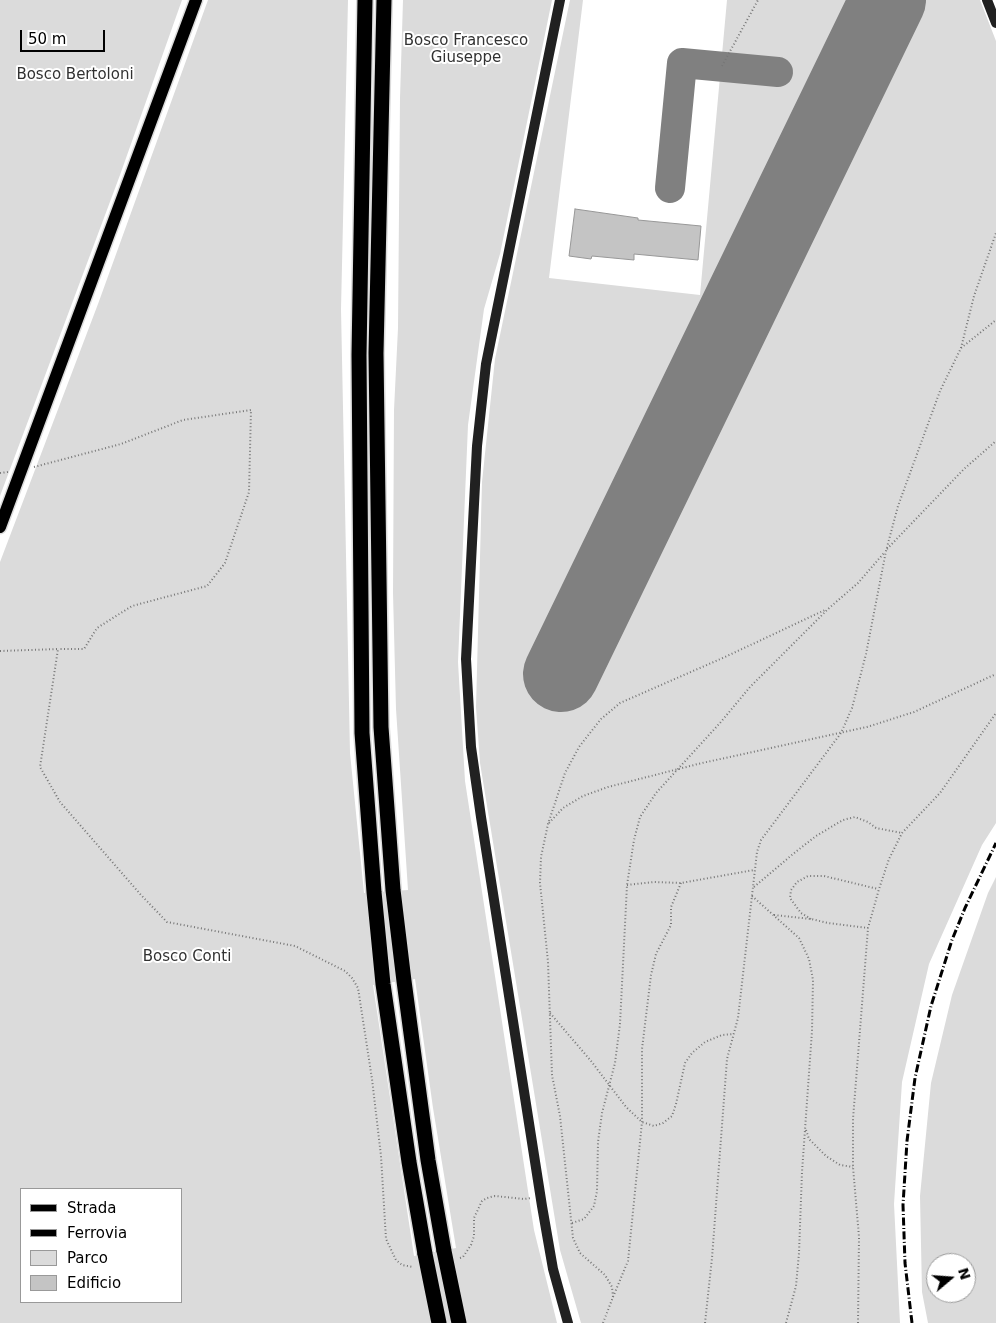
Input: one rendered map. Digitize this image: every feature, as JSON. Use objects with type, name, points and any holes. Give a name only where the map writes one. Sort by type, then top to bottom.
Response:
[{"type":"highway","points":[[364,0],[359,356],[362,723],[374,892],[383,984],[409,1162],[421,1261],[439,1323]]},
{"type":"highway","points":[[384,0],[376,353],[381,727],[394,890],[404,981],[428,1160],[459,1323]]},
{"type":"highway","points":[[382,89],[388,0]]},
{"type":"main road","points":[[0,527],[196,0]]},
{"type":"main road","points":[[560,0],[486,364],[477,446],[466,659],[471,747],[540,1196],[553,1270],[568,1323]]},
{"type":"main road","points":[[987,0],[996,23]]},
{"type":"path","points":[[722,66],[758,0]]},
{"type":"path","points":[[705,1323],[712,1258],[727,1059],[738,1018],[757,852],[761,840],[841,733],[852,708],[866,654],[886,551],[898,506],[940,391],[961,348],[974,296],[996,233]]},
{"type":"path","points":[[961,348],[996,320]]},
{"type":"path","points":[[0,473],[21,470],[121,444],[183,420],[251,410],[249,492],[224,562],[206,586],[132,606],[97,628],[84,649],[0,651]]},
{"type":"path","points":[[572,1223],[584,1219],[594,1206],[597,1191],[598,1142],[602,1113],[615,1063],[620,1024],[627,885],[640,816],[656,793],[720,723],[750,686],[828,609],[858,583],[964,469],[996,441]]},
{"type":"path","points":[[613,1298],[612,1287],[605,1275],[580,1253],[573,1238],[560,1116],[552,1074],[548,962],[540,883],[541,857],[548,824],[565,773],[579,747],[601,719],[620,703],[828,609]]},
{"type":"path","points":[[58,649],[40,767],[60,802],[141,895],[168,922],[295,946],[345,971],[358,988],[376,1114],[386,1239],[396,1260],[410,1267],[421,1261]]},
{"type":"path","points":[[548,824],[563,808],[583,796],[608,787],[702,763],[867,727],[914,712],[996,674]]},
{"type":"path","points":[[858,1323],[859,1237],[853,1168],[856,1072],[868,928],[889,859],[902,833],[940,793],[996,713]]},
{"type":"path","points":[[753,887],[816,836],[843,820],[855,817],[868,822],[876,828],[902,833]]},
{"type":"path","points":[[627,885],[654,882],[681,883],[754,870]]},
{"type":"path","points":[[811,919],[801,913],[790,898],[791,890],[797,882],[808,876],[824,876],[879,889]]},
{"type":"path","points":[[602,1323],[628,1261],[642,1122],[642,1049],[651,975],[656,954],[671,925],[672,907],[681,883]]},
{"type":"path","points":[[752,896],[799,938],[809,958],[813,980],[812,1031],[802,1172],[799,1253],[796,1286],[786,1323]]},
{"type":"path","points":[[774,915],[868,928]]},
{"type":"path","points":[[550,1012],[626,1107],[642,1122],[654,1126],[663,1123],[672,1116],[685,1063],[692,1053],[705,1042],[722,1035],[734,1034]]},
{"type":"path","points":[[805,1128],[809,1139],[826,1156],[840,1165],[853,1168]]},
{"type":"path","points":[[460,1258],[463,1257],[471,1245],[474,1236],[474,1218],[482,1201],[495,1196],[524,1199],[540,1196]]},
{"type":"green space","name":"Bosco Bertoloni","points":[[0,0],[182,0],[120,175],[0,496]]},
{"type":"green space","name":"Bosco Conti","points":[[208,0],[348,0],[341,309],[350,753],[364,893],[408,890],[396,709],[393,593],[394,410],[398,328],[400,98],[403,0],[552,0],[500,254],[484,309],[468,425],[458,662],[465,781],[534,1230],[557,1323],[0,1323],[0,562],[98,304]],"holes":[[[415,979],[433,1108],[456,1248],[414,1256],[373,985]]]},
{"type":"green space","points":[[570,0],[583,0],[549,278],[700,295],[727,0],[980,0],[996,41],[996,823],[982,845],[929,964],[902,1082],[894,1204],[900,1323],[581,1323],[560,1250],[480,763],[476,707],[482,482],[495,359]]},
{"type":"green space","points":[[996,877],[996,1323],[928,1323],[922,1292],[920,1196],[931,1083],[952,995],[988,893]]},
{"type":"building","points":[[575,209],[638,218],[638,220],[701,226],[698,260],[634,254],[634,260],[592,256],[591,259],[569,256]]},
{"type":"taxiway","points":[[670,188],[682,63],[778,72]]},
{"type":"runway","points":[[561,674],[888,0]]},
{"type":"railway","points":[[912,1323],[905,1263],[903,1205],[907,1141],[915,1078],[931,1006],[952,940],[996,843]]},
{"type":"park label","name":"Bosco Francesco Giuseppe","points":[[466,50]]}]
